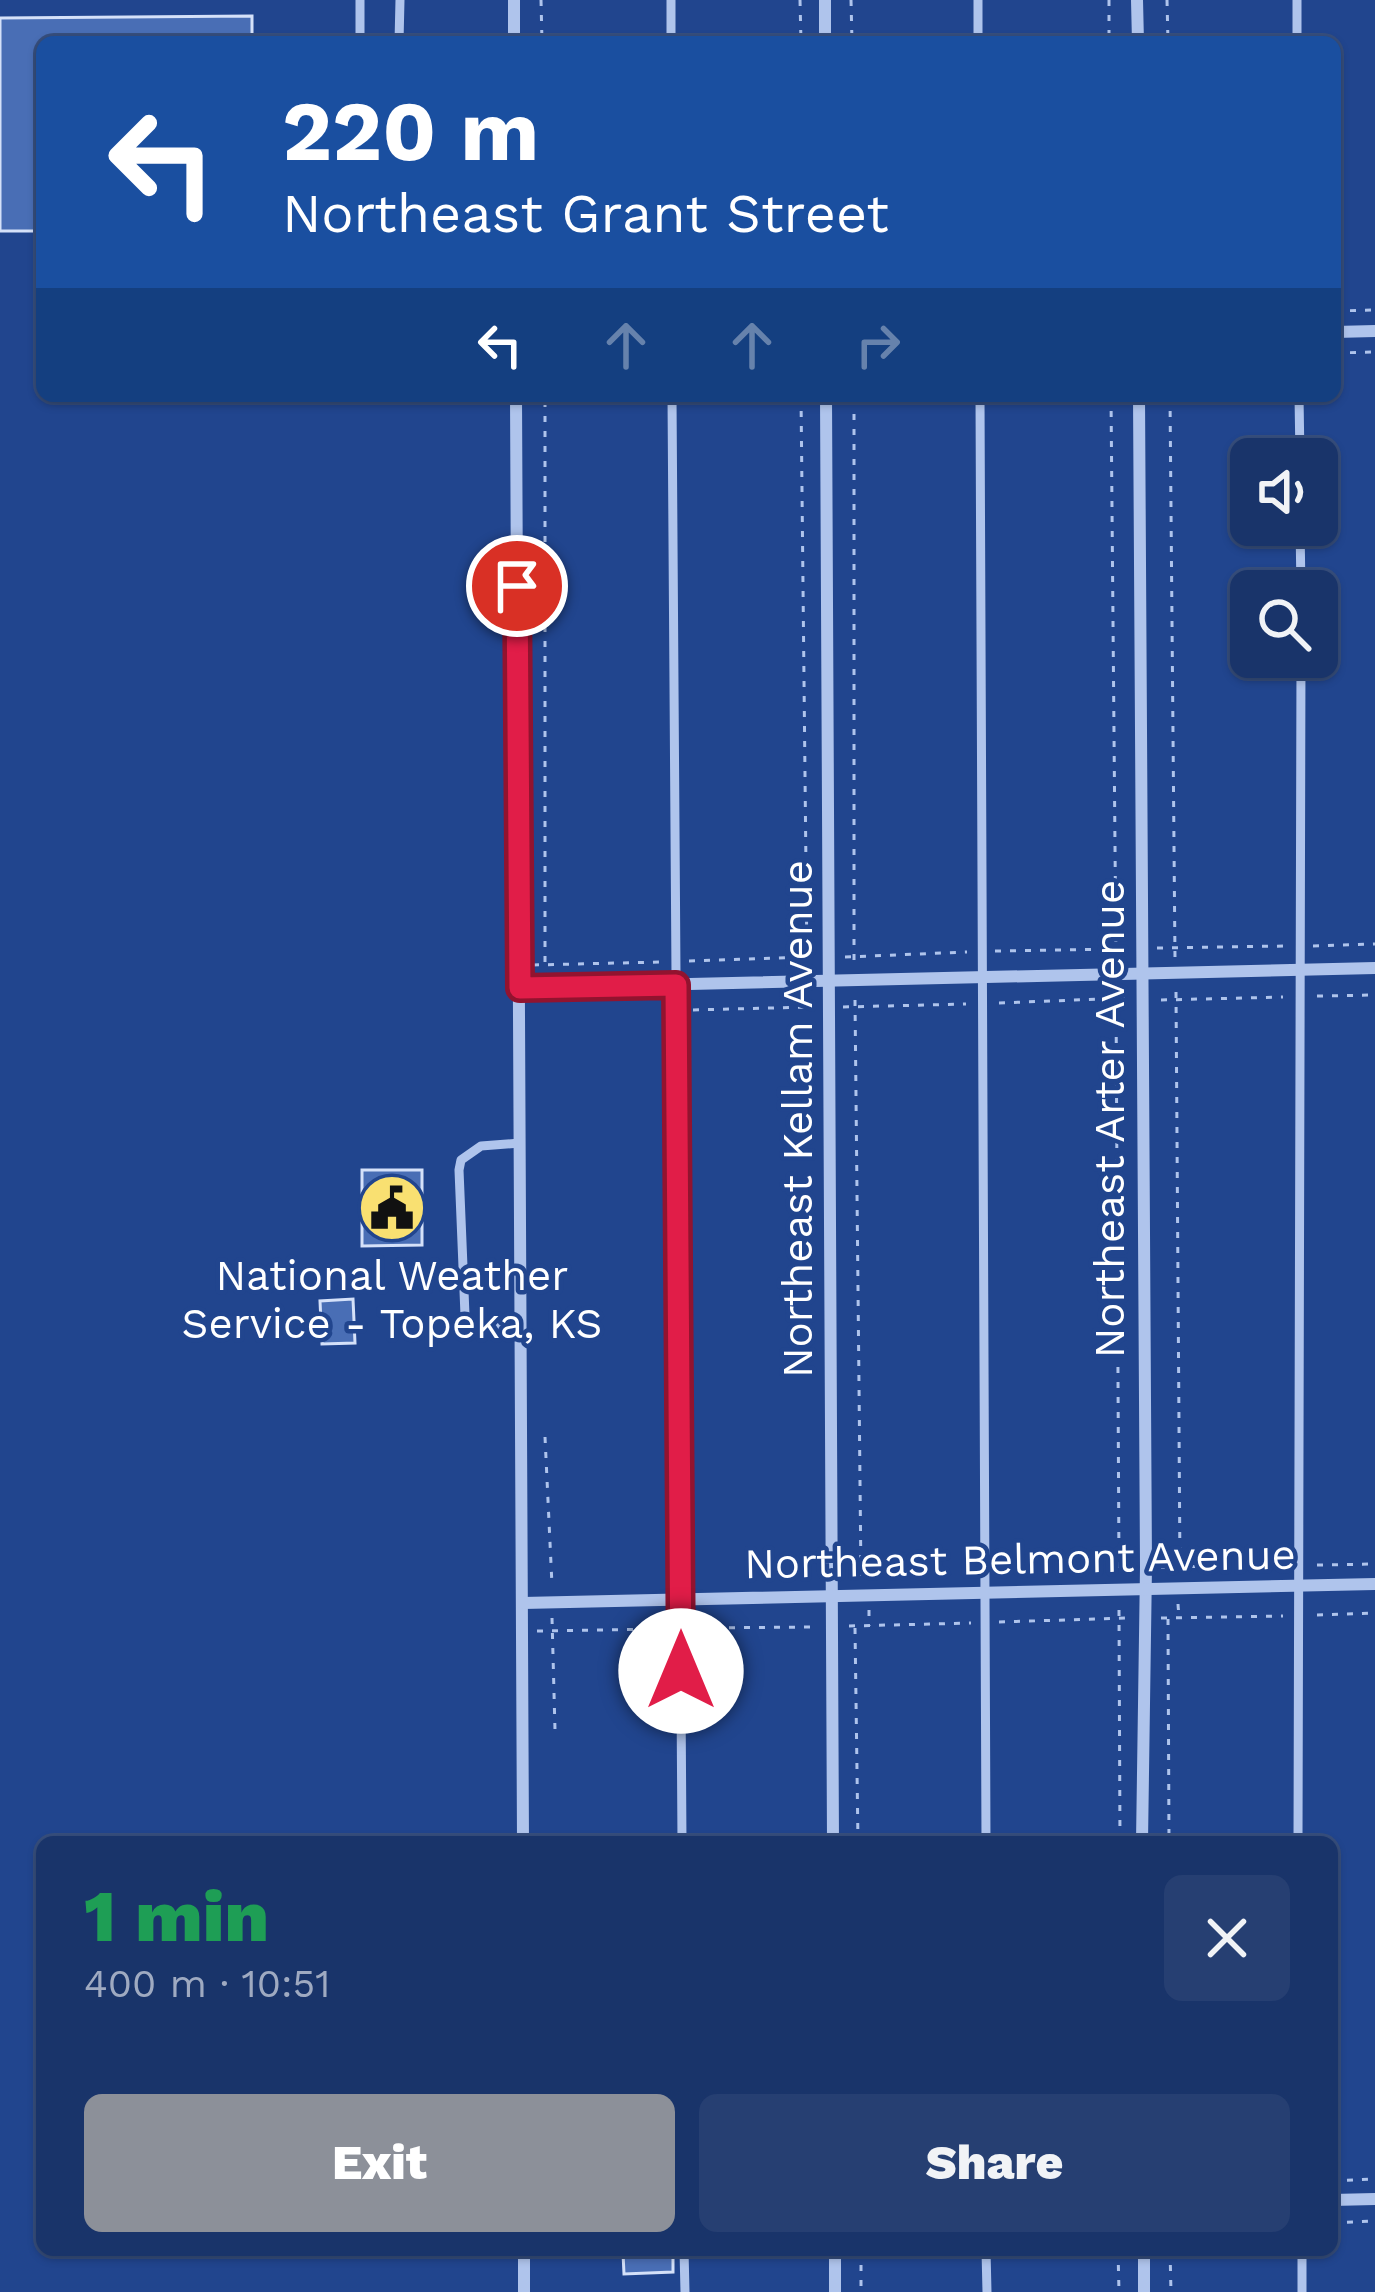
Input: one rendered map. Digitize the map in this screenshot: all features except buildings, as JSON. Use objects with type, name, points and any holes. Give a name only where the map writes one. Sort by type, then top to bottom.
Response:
[{"type":"street","points":[[514,0],[514,36]]},
{"type":"street","points":[[824,0],[825,36]]},
{"type":"street","points":[[1137,0],[1138,36]]},
{"type":"street","points":[[1341,332],[1375,332]]},
{"type":"street","points":[[516,402],[523,1836]]},
{"type":"street","name":"Northeast Kellam Avenue","points":[[826,402],[833,1836]]},
{"type":"street","name":"Northeast Arter Avenue","points":[[1139,402],[1146,1567],[1142,1836]]},
{"type":"street","points":[[520,988],[1375,968]]},
{"type":"street","name":"Northeast Belmont Avenue","points":[[523,1603],[1375,1584]]},
{"type":"street","points":[[1338,2200],[1375,2199]]},
{"type":"street","points":[[524,2256],[524,2292]]},
{"type":"street","points":[[835,2256],[836,2292]]},
{"type":"street","points":[[1144,2256],[1144,2292]]},
{"type":"lane","points":[[360,0],[360,36]]},
{"type":"lane","points":[[399,36],[400,0]]},
{"type":"lane","points":[[671,0],[671,36]]},
{"type":"lane","points":[[978,0],[978,36]]},
{"type":"lane","points":[[1297,0],[1297,36]]},
{"type":"lane","points":[[673,402],[682,1836]]},
{"type":"lane","points":[[980,402],[986,1836]]},
{"type":"lane","points":[[1299,402],[1300,438]]},
{"type":"lane","points":[[1298,1836],[1295,1586],[1302,1565],[1304,970],[1301,678]]},
{"type":"lane","points":[[520,1143],[481,1146],[461,1160],[459,1170],[465,1315],[473,1324],[521,1326]]},
{"type":"lane","points":[[684,2256],[685,2292]]},
{"type":"lane","points":[[986,2256],[987,2292]]},
{"type":"lane","points":[[1302,2256],[1302,2292]]},
{"type":"path","points":[[542,0],[542,36]]},
{"type":"path","points":[[800,0],[801,36]]},
{"type":"path","points":[[851,0],[852,36]]},
{"type":"path","points":[[1109,0],[1109,36]]},
{"type":"path","points":[[1167,0],[1168,36]]},
{"type":"path","points":[[1341,311],[1375,310]]},
{"type":"path","points":[[1341,352],[1375,352]]},
{"type":"path","points":[[545,402],[545,965],[1375,944]]},
{"type":"path","points":[[801,402],[804,1007]]},
{"type":"path","points":[[854,402],[861,1580],[869,1595],[869,1626]]},
{"type":"path","points":[[1111,402],[1120,1836]]},
{"type":"path","points":[[1171,402],[1179,1618]]},
{"type":"path","points":[[676,1010],[1375,995]]},
{"type":"path","points":[[545,1436],[556,1730]]},
{"type":"path","points":[[1146,1567],[1375,1564]]},
{"type":"path","points":[[523,1631],[1375,1613]]},
{"type":"path","points":[[1168,1618],[1168,1836]]},
{"type":"path","points":[[855,1626],[858,1836]]},
{"type":"path","points":[[1338,2181],[1375,2180]]},
{"type":"path","points":[[1338,2223],[1375,2221]]},
{"type":"path","points":[[861,2256],[861,2292]]},
{"type":"path","points":[[1118,2256],[1120,2292]]},
{"type":"path","points":[[1170,2256],[1171,2292]]},
{"type":"place","name":"National Weather Service - Topeka, KS","points":[[392,1208]]},
{"type":"route","points":[[517,586],[520,988],[676,985],[681,1671]]}]
